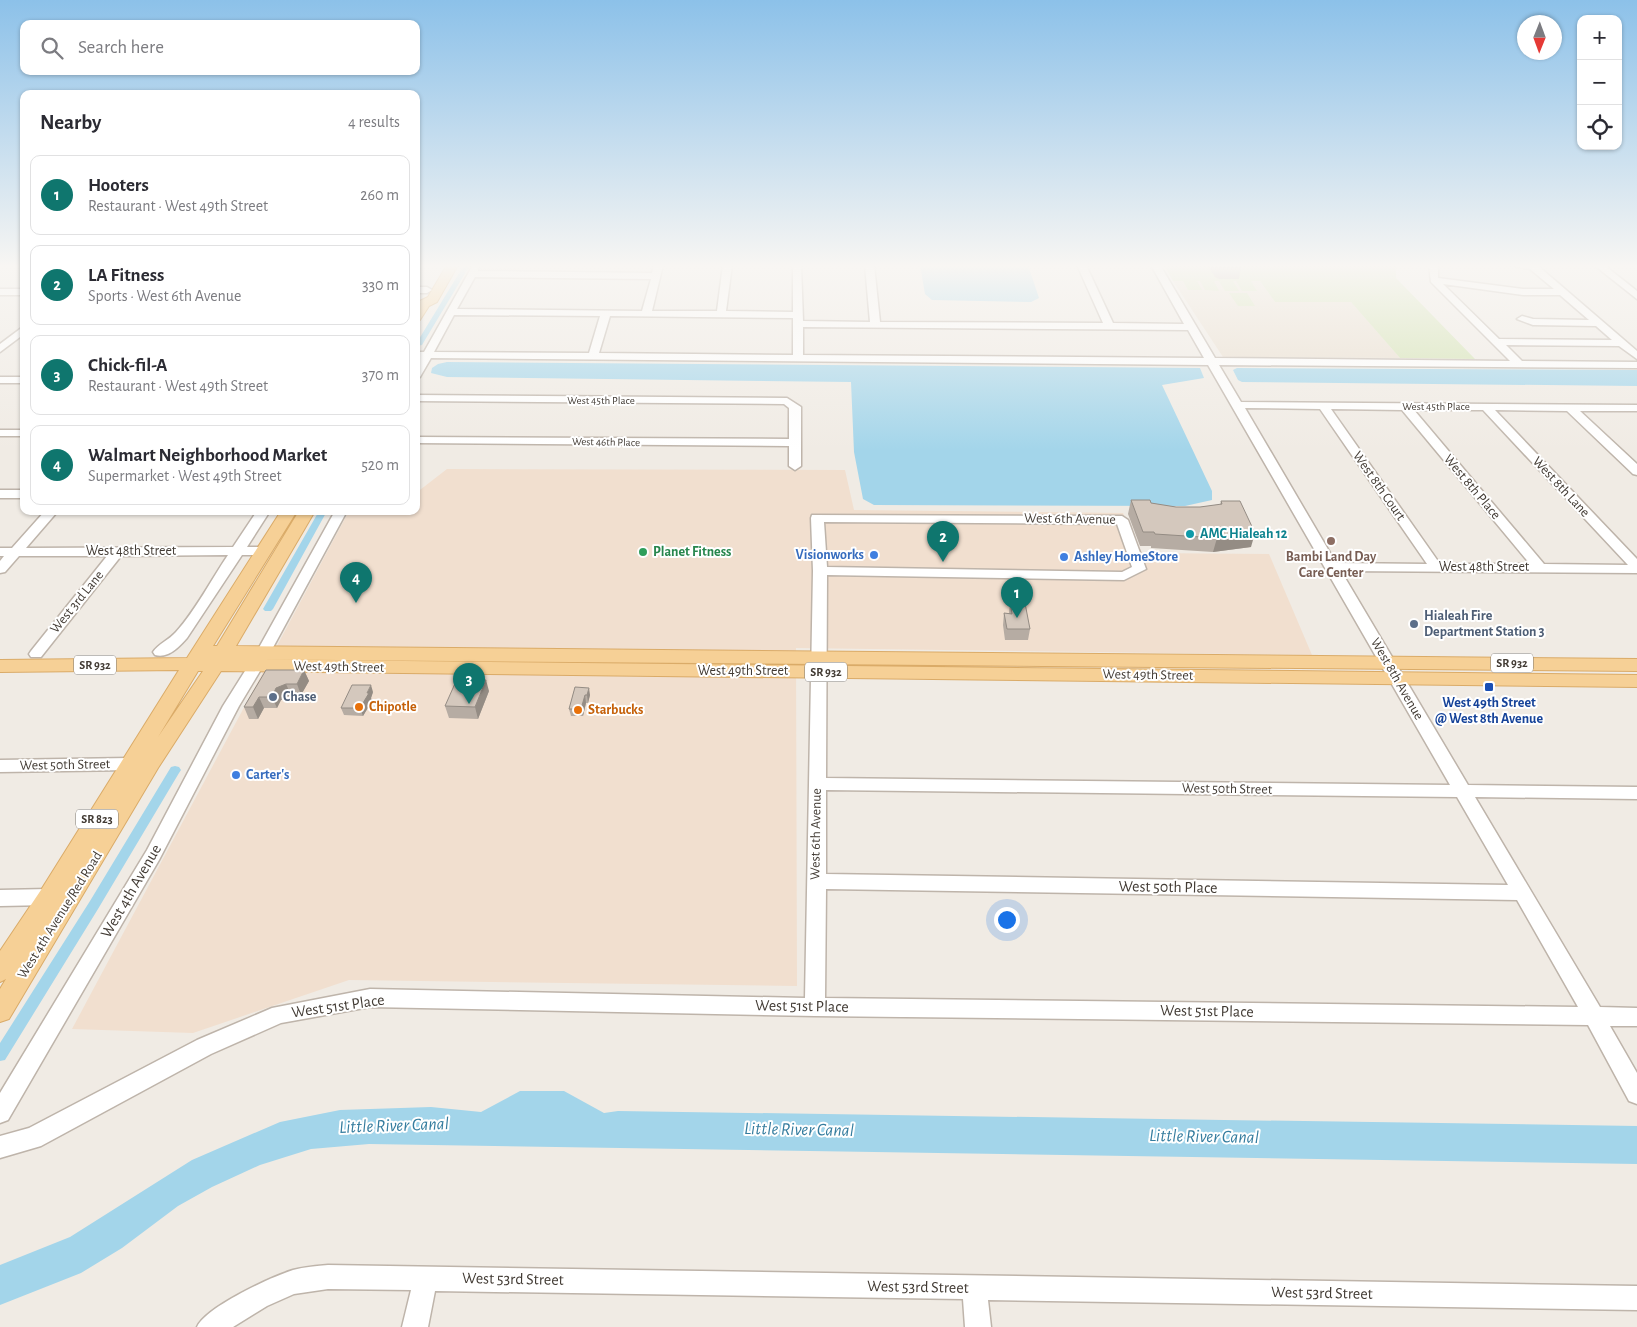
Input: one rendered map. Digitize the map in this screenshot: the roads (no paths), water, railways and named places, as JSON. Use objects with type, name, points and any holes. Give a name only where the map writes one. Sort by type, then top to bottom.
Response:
[{"type":"main road","name":"SR 823","points":[[195,658],[286,515]]},
{"type":"main road","name":"SR 823","points":[[219,659],[305,515]]},
{"type":"main road","name":"West 49th Street","points":[[0,654],[160,652],[195,658]]},
{"type":"main road","name":"West 49th Street","points":[[0,666],[195,658],[1392,670],[1561,664],[1637,664]]},
{"type":"main road","name":"West 4th Avenue/Red Road","points":[[0,972],[49,897],[195,658]]},
{"type":"main road","name":"West 4th Avenue/Red Road","points":[[5,1003],[151,763],[219,659]]},
{"type":"main road","name":"West 49th Street","points":[[819,665],[1028,674],[1092,667],[1096,671],[1110,665],[1154,660],[1392,670],[1498,679],[1637,681]]},
{"type":"main road","points":[[1498,679],[1514,676],[1556,676],[1562,667],[1561,664]]},
{"type":"main road","points":[[5,1003],[14,974],[49,918],[49,897]]},
{"type":"street","points":[[422,355],[442,327]]},
{"type":"street","points":[[593,357],[602,327]]},
{"type":"street","points":[[797,327],[798,358]]},
{"type":"street","name":"West 8th Avenue","points":[[1191,327],[1594,1016],[1637,1094]]},
{"type":"street","points":[[1481,327],[1519,364]]},
{"type":"street","points":[[1602,327],[1637,356]]},
{"type":"street","points":[[0,333],[20,332]]},
{"type":"street","points":[[0,348],[20,333]]},
{"type":"street","points":[[1496,342],[1622,343]]},
{"type":"street","points":[[422,355],[1637,365]]},
{"type":"street","points":[[0,380],[20,380]]},
{"type":"street","name":"West 45th Place","points":[[420,398],[787,401],[795,407],[796,443]]},
{"type":"street","name":"West 45th Place","points":[[1236,405],[1637,408]]},
{"type":"street","name":"West 8th Court","points":[[1323,405],[1436,567]]},
{"type":"street","name":"West 8th Place","points":[[1405,406],[1538,567]]},
{"type":"street","name":"West 8th Lane","points":[[1486,406],[1637,568]]},
{"type":"street","points":[[1569,407],[1637,471]]},
{"type":"street","points":[[0,433],[20,433]]},
{"type":"street","name":"West 46th Place","points":[[420,440],[796,443]]},
{"type":"street","points":[[795,466],[796,443]]},
{"type":"street","points":[[0,494],[20,494]]},
{"type":"street","points":[[0,569],[48,515]]},
{"type":"street","points":[[160,652],[171,646],[182,635],[261,515]]},
{"type":"street","name":"West 4th Avenue","points":[[0,1113],[153,855],[225,720],[339,515]]},
{"type":"street","name":"West 6th Avenue","points":[[815,1007],[820,571],[817,518],[1122,520],[1139,569],[1124,576],[820,571]]},
{"type":"street","name":"West 3rd Lane","points":[[36,654],[118,551]]},
{"type":"street","name":"West 48th Street","points":[[0,552],[262,551]]},
{"type":"street","name":"West 48th Street","points":[[1331,567],[1637,568]]},
{"type":"street","name":"West 50th Street","points":[[0,766],[130,764]]},
{"type":"street","name":"West 50th Street","points":[[817,784],[1637,793]]},
{"type":"street","name":"West 50th Place","points":[[815,881],[1521,893]]},
{"type":"street","points":[[0,898],[49,897]]},
{"type":"street","name":"West 51st Place","points":[[0,1147],[33,1138],[204,1047],[279,1014],[361,999],[815,1007],[1637,1017]]},
{"type":"street","name":"West 53rd Street","points":[[210,1327],[258,1297],[294,1282],[328,1277],[426,1277],[1637,1298]]},
{"type":"street","points":[[415,1327],[426,1277]]},
{"type":"street","points":[[974,1288],[978,1327]]},
{"type":"water","points":[[447,362],[1200,368],[1204,378],[1162,385],[1212,491],[1212,500],[1185,506],[874,505],[863,499],[854,452],[851,382],[447,377],[431,373],[432,368]]},
{"type":"water","points":[[1237,368],[1637,370],[1637,386],[1242,382],[1238,380],[1233,370]]},
{"type":"water","name":"Little River Canal","points":[[520,1091],[564,1091],[604,1113],[618,1111],[1637,1126],[1637,1164],[369,1144],[311,1149],[260,1165],[212,1187],[178,1206],[122,1248],[81,1273],[0,1305],[0,1265],[70,1237],[192,1160],[280,1122],[340,1110],[431,1107],[481,1112]]},
{"type":"waterway","points":[[420,343],[430,327]]},
{"type":"waterway","points":[[268,609],[321,515]]},
{"type":"waterway","points":[[0,1055],[94,905],[175,770]]},
{"type":"place","name":"AMC Hialeah 12","points":[[1190,534]]},
{"type":"place","name":"Bambi Land Day Care Center","points":[[1331,541]]},
{"type":"place","name":"Planet Fitness","points":[[643,552]]},
{"type":"place","name":"Visionworks","points":[[874,555]]},
{"type":"place","name":"Ashley HomeStore","points":[[1064,557]]},
{"type":"place","name":"LA Fitness","points":[[943,562]]},
{"type":"place","name":"Walmart Neighborhood Market","points":[[356,603]]},
{"type":"place","name":"Hooters","points":[[1017,618]]},
{"type":"place","name":"Hialeah Fire Department Station 3","points":[[1414,624]]},
{"type":"place","name":"West 49th Street @ West 8th Avenue","points":[[1489,687]]},
{"type":"place","name":"Chase","points":[[273,697]]},
{"type":"place","name":"Chick-fil-A","points":[[469,704]]},
{"type":"place","name":"Chipotle","points":[[359,707]]},
{"type":"place","name":"Starbucks","points":[[578,710]]},
{"type":"place","name":"Carter's","points":[[236,775]]}]
